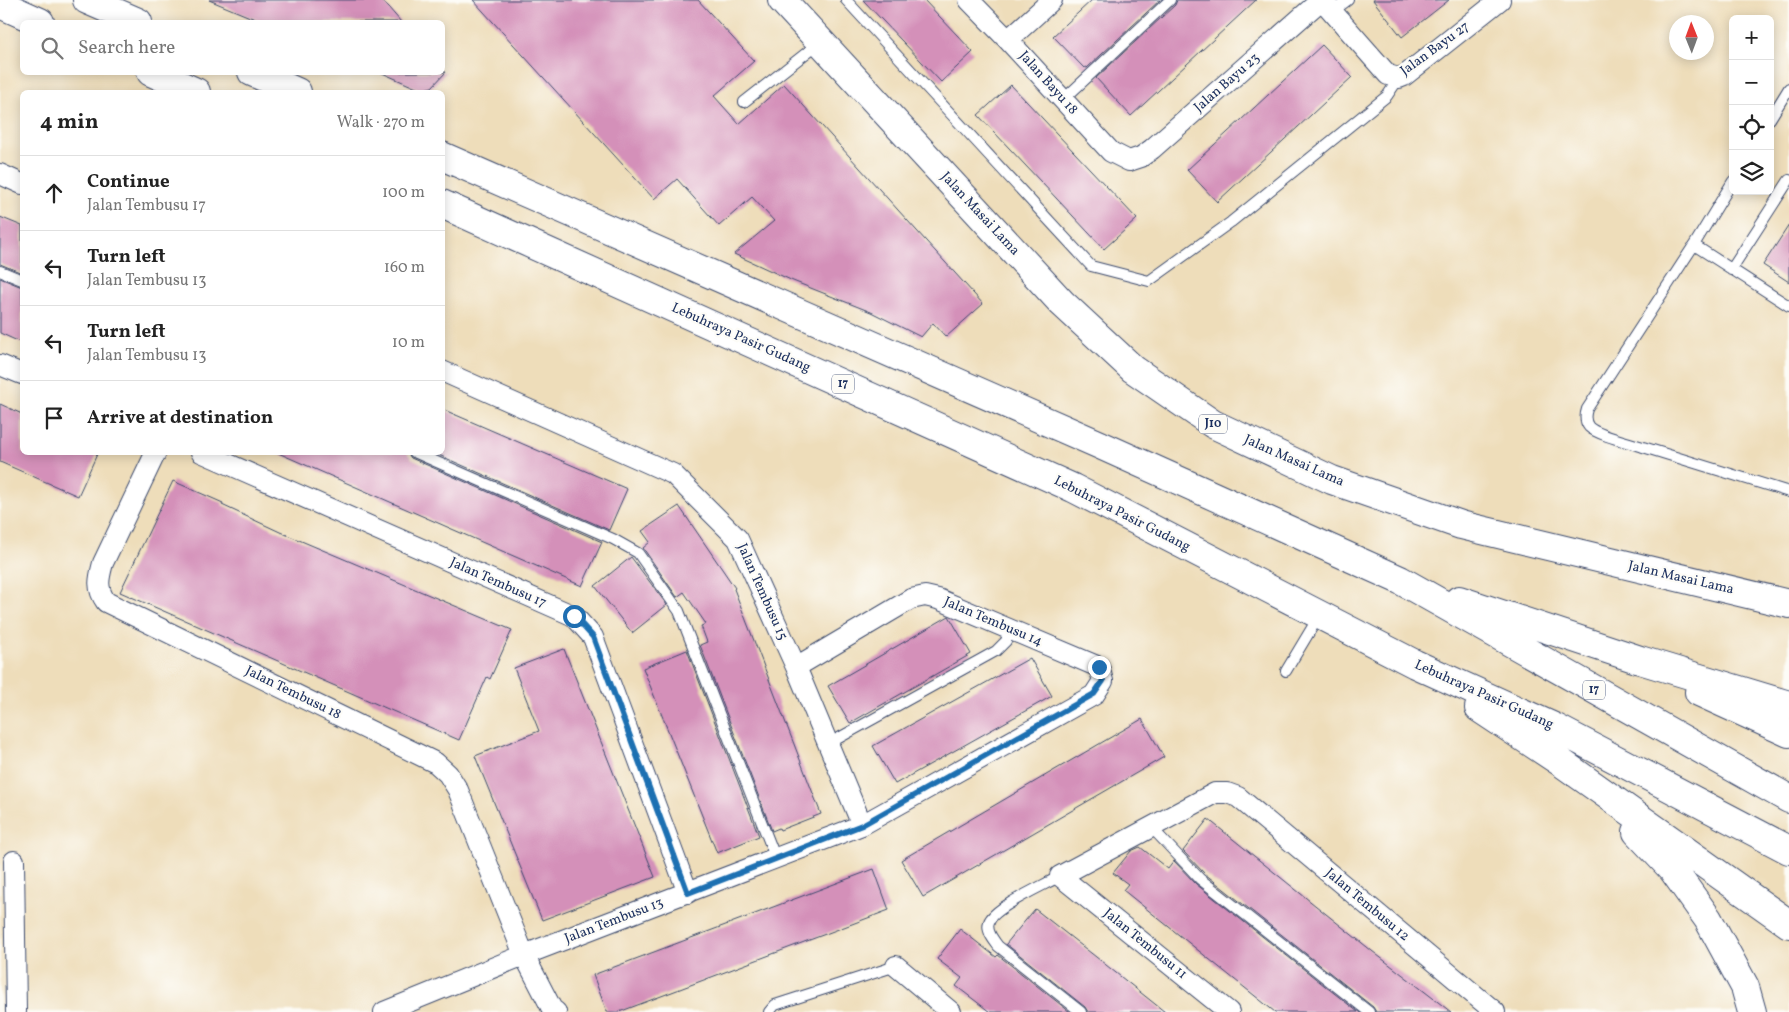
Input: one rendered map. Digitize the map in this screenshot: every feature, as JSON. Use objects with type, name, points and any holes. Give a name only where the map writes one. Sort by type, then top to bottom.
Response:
[{"type":"main road","points":[[87,0],[133,20]]},
{"type":"main road","name":"Jalan Masai Lama","points":[[782,0],[1062,303],[1133,368],[1213,424],[1332,480],[1460,525],[1789,604]]},
{"type":"main road","points":[[0,4],[36,20]]},
{"type":"main road","points":[[158,75],[192,90]]},
{"type":"main road","points":[[259,75],[292,90]]},
{"type":"main road","name":"17","points":[[445,157],[1098,444],[1400,580],[1789,799]]},
{"type":"main road","name":"Lebuhraya Pasir Gudang","points":[[445,205],[1073,488],[1415,664],[1556,728],[1789,850]]},
{"type":"main road","points":[[1400,580],[1640,660],[1789,705]]},
{"type":"main road","points":[[1640,660],[1710,698],[1789,733]]},
{"type":"main road","points":[[1415,664],[1562,763],[1789,924]]},
{"type":"main road","points":[[1562,763],[1643,837],[1673,870],[1708,919],[1745,987],[1752,1012]]},
{"type":"street","name":"Jalan Bayu 18","points":[[969,0],[1110,152],[1129,161]]},
{"type":"street","points":[[1008,40],[1052,0]]},
{"type":"street","name":"Jalan Bayu 27","points":[[1396,77],[1404,76],[1500,0]]},
{"type":"street","points":[[1325,4],[1388,75],[1396,77]]},
{"type":"street","name":"Jalan Bayu 23","points":[[1129,161],[1141,157],[1152,149],[1325,4]]},
{"type":"street","points":[[0,174],[20,183]]},
{"type":"street","points":[[0,365],[20,373]]},
{"type":"street","name":"Jalan Tembusu 15","points":[[445,373],[673,474],[738,539],[796,667],[862,825]]},
{"type":"street","name":"Jalan Tembusu 18","points":[[155,455],[103,563],[98,580],[100,593],[106,602],[436,763],[448,774],[458,790],[524,955],[552,1009],[556,1012]]},
{"type":"street","name":"Jalan Tembusu 17","points":[[208,455],[574,616],[593,637],[688,893]]},
{"type":"street","name":"Jalan Tembusu 14","points":[[796,667],[911,599],[925,596],[938,599],[1099,667],[1103,681]]},
{"type":"street","name":"Jalan Tembusu 13","points":[[384,1012],[524,955],[862,825],[1094,694],[1103,681]]},
{"type":"street","name":"Jalan Tembusu 12","points":[[1151,827],[1215,792],[1227,793],[1238,797],[1495,1012]]},
{"type":"street","points":[[1060,876],[1151,827]]},
{"type":"street","points":[[14,861],[16,1012]]},
{"type":"street","name":"Jalan Tembusu 11","points":[[1060,876],[1229,1012]]},
{"type":"street","points":[[896,966],[951,1012]]},
{"type":"lane","points":[[846,0],[1091,266],[1148,281],[1231,222],[1387,96],[1396,77]]},
{"type":"lane","points":[[1063,100],[1170,0]]},
{"type":"lane","points":[[1325,4],[1348,0]]},
{"type":"lane","points":[[744,102],[820,42]]},
{"type":"lane","points":[[1774,112],[1789,88]]},
{"type":"lane","points":[[1731,270],[1789,180]]},
{"type":"lane","points":[[1729,187],[1694,245],[1587,409],[1586,421],[1594,430],[1622,440],[1789,492]]},
{"type":"lane","points":[[1694,245],[1789,306]]},
{"type":"lane","points":[[0,271],[20,279]]},
{"type":"lane","points":[[421,455],[613,540],[638,553],[679,611],[776,859]]},
{"type":"lane","points":[[1286,671],[1319,615]]},
{"type":"lane","points":[[828,744],[996,652],[1006,641],[1010,629]]},
{"type":"lane","points":[[1151,827],[1200,879],[1368,1012]]},
{"type":"lane","points":[[1060,876],[997,910],[989,922],[990,935],[998,946],[1081,1012]]},
{"type":"lane","points":[[769,1012],[775,1005],[896,966]]},
{"type":"building","points":[[209,0],[382,0],[399,20],[257,20]]},
{"type":"building","points":[[473,0],[698,0],[754,61],[714,96],[739,124],[784,84],[983,304],[946,337],[933,323],[921,337],[871,312],[793,281],[734,254],[774,221],[752,197],[719,226],[677,179],[654,199]]},
{"type":"building","points":[[863,0],[924,0],[973,52],[941,82]]},
{"type":"building","points":[[1092,0],[1160,0],[1087,68],[1084,68],[1053,36]]},
{"type":"building","points":[[1177,0],[1256,0],[1131,116],[1096,78],[1175,5]]},
{"type":"building","points":[[1373,0],[1449,0],[1402,37]]},
{"type":"building","points":[[1322,45],[1352,77],[1217,202],[1187,170]]},
{"type":"building","points":[[387,75],[443,75],[432,87],[421,90]]},
{"type":"building","points":[[1011,85],[1137,219],[1104,249],[978,115]]},
{"type":"building","points":[[0,217],[20,225],[20,272],[0,264]]},
{"type":"building","points":[[1789,225],[1789,282],[1763,265]]},
{"type":"building","points":[[0,278],[20,286],[20,342],[0,333]]},
{"type":"building","points":[[0,404],[20,413],[20,455],[97,455],[78,496],[0,462]]},
{"type":"building","points":[[445,410],[627,489],[609,530],[439,455],[445,455]]},
{"type":"building","points":[[283,455],[409,455],[411,458],[602,542],[582,586]]},
{"type":"building","points":[[173,481],[223,503],[222,505],[280,532],[512,630],[490,679],[487,677],[459,740],[120,592]]},
{"type":"building","points":[[679,506],[735,588],[821,814],[780,830],[779,828],[772,831],[700,645],[707,642],[701,626],[706,624],[684,592],[677,597],[643,548],[650,542],[642,531]]},
{"type":"building","points":[[631,557],[667,605],[632,633],[595,586]]},
{"type":"building","points":[[949,616],[971,654],[850,723],[828,686]]},
{"type":"building","points":[[564,649],[655,877],[542,920],[475,756],[539,731],[514,668]]},
{"type":"building","points":[[687,650],[759,836],[717,853],[643,668]]},
{"type":"building","points":[[1030,658],[1052,696],[895,784],[873,746]]},
{"type":"building","points":[[1142,719],[1164,757],[923,897],[901,860]]},
{"type":"building","points":[[1208,819],[1451,1012],[1376,1012],[1373,1007],[1205,874],[1183,851]]},
{"type":"building","points":[[1140,847],[1168,869],[1174,861],[1196,884],[1358,1012],[1275,1012],[1123,890],[1128,884],[1113,873],[1131,851]]},
{"type":"building","points":[[874,869],[889,910],[619,1012],[607,1012],[593,975]]},
{"type":"building","points":[[1035,909],[1165,1012],[1088,1012],[1085,1007],[1006,944]]},
{"type":"building","points":[[960,929],[996,957],[998,955],[1070,1012],[990,1012],[956,986],[962,978],[937,959]]},
{"type":"route","points":[[574,616],[593,637],[688,893],[862,825],[1094,694],[1103,681],[1099,667]]}]
